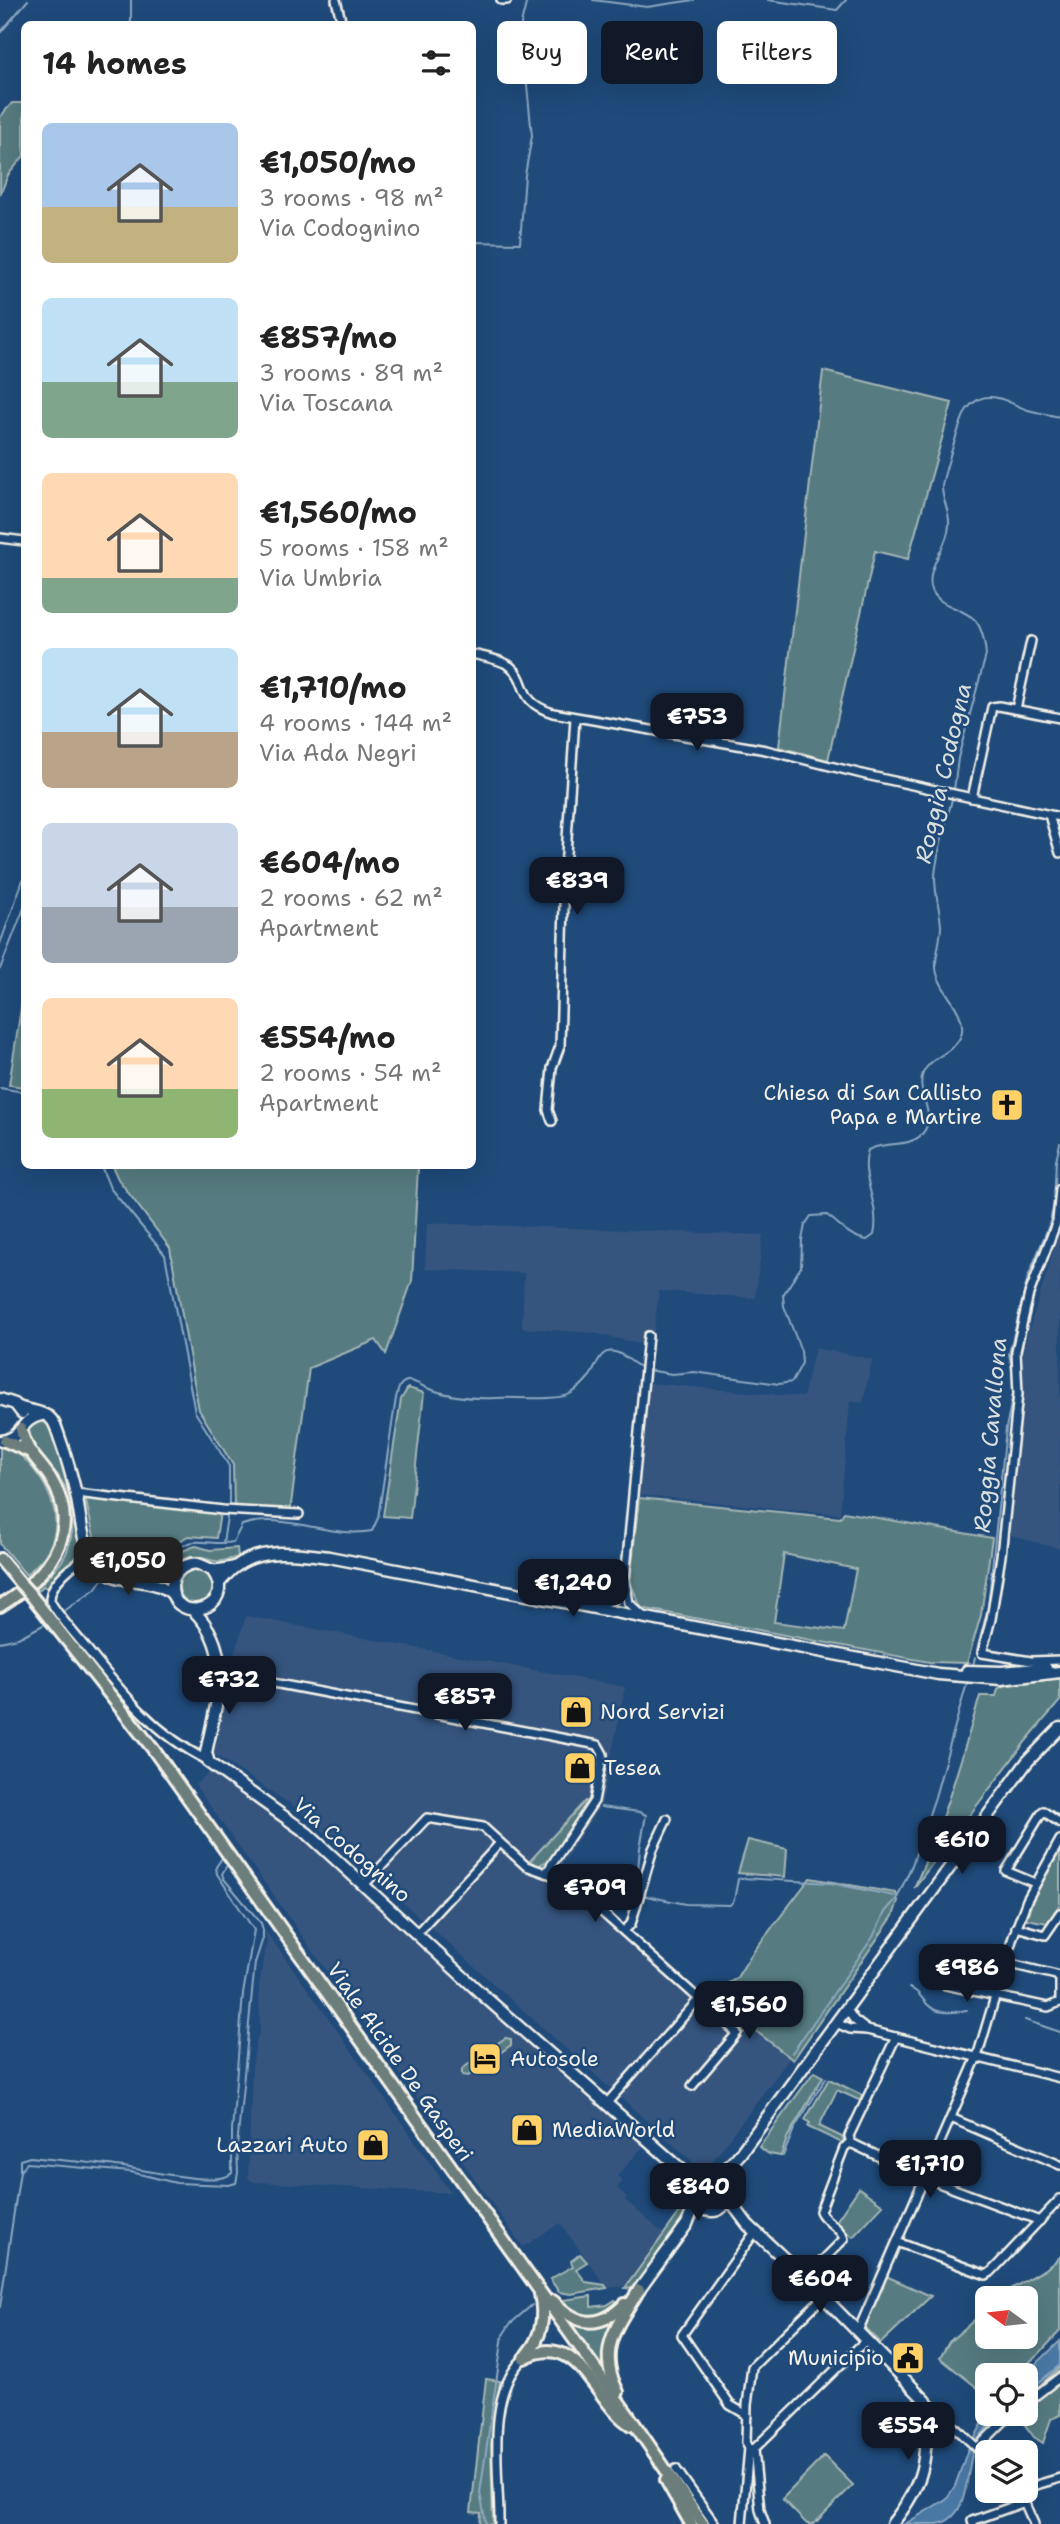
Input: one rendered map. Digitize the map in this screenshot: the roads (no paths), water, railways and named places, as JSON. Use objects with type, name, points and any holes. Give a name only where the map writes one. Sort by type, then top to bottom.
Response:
[{"type":"main road","points":[[0,1606],[32,1582],[52,1561],[63,1534],[62,1506],[56,1490],[48,1475],[28,1451],[22,1427]]},
{"type":"main road","points":[[3,1441],[28,1451]]},
{"type":"main road","name":"Viale Alcide De Gasperi","points":[[0,1559],[62,1625],[153,1749],[531,2278],[703,2524]]},
{"type":"main road","points":[[531,2278],[560,2308],[578,2320],[592,2323],[615,2315],[639,2290]]},
{"type":"main road","points":[[523,2358],[535,2342],[542,2323],[543,2313],[538,2288]]},
{"type":"main road","points":[[634,2424],[611,2378],[608,2356],[613,2333],[639,2290]]},
{"type":"main road","points":[[523,2358],[543,2351],[561,2353],[571,2358],[587,2374],[618,2415],[634,2424]]},
{"type":"main road","points":[[661,2464],[670,2489],[691,2524]]},
{"type":"street","points":[[336,0],[341,21]]},
{"type":"street","points":[[501,0],[507,0]]},
{"type":"street","points":[[0,538],[21,541]]},
{"type":"street","points":[[1016,709],[1031,641]]},
{"type":"street","points":[[476,655],[503,662],[511,667],[526,695],[536,706],[553,713],[766,750],[1060,817]]},
{"type":"street","points":[[972,798],[991,709],[996,706],[1060,718]]},
{"type":"street","points":[[552,1121],[548,1110],[552,1068],[560,1046],[565,869],[575,718]]},
{"type":"street","points":[[1049,815],[1060,853]]},
{"type":"street","points":[[1060,1189],[1057,1221],[1032,1285],[1016,1351],[1017,1394],[1001,1556],[991,1619],[982,1653],[1031,1661],[1060,1660]]},
{"type":"street","points":[[646,1617],[629,1603],[625,1580],[648,1336]]},
{"type":"street","points":[[0,1399],[52,1419],[76,1493],[90,1555],[101,1569],[129,1581],[164,1587],[181,1605],[193,1610],[206,1621],[212,1631],[221,1673],[206,1760]]},
{"type":"street","points":[[19,1407],[22,1427]]},
{"type":"street","points":[[3,1441],[17,1435],[32,1417],[43,1415]]},
{"type":"street","points":[[76,1493],[223,1510],[299,1514]]},
{"type":"street","points":[[212,1570],[235,1567],[257,1557],[294,1552],[938,1674],[1000,1679],[1060,1672]]},
{"type":"street","points":[[47,1607],[53,1588],[74,1565],[90,1555]]},
{"type":"street","points":[[152,1584],[174,1577],[184,1566],[191,1563],[199,1563],[212,1570],[219,1583],[219,1591],[207,1607],[193,1610]]},
{"type":"street","points":[[219,1583],[235,1567]]},
{"type":"street","points":[[173,1595],[174,1577]]},
{"type":"street","points":[[593,1607],[613,1600],[625,1580]]},
{"type":"street","points":[[212,1603],[212,1631]]},
{"type":"street","name":"Via Codognino","points":[[62,1625],[160,1731],[290,1819],[682,2170],[718,2187]]},
{"type":"street","points":[[907,1667],[1002,1672],[1060,1666]]},
{"type":"street","points":[[221,1673],[598,1745],[603,1754],[594,1801],[546,1873]]},
{"type":"street","points":[[639,2290],[687,2224],[697,2196],[718,2187],[1027,1762],[1060,1728]]},
{"type":"street","points":[[1035,1883],[1006,1871],[1043,1811],[1060,1823]]},
{"type":"street","points":[[364,1885],[427,1818],[483,1827],[526,1866],[566,1880],[737,2033],[692,2086]]},
{"type":"street","points":[[624,1931],[631,1924],[653,1849],[667,1819]]},
{"type":"street","points":[[858,2331],[977,2057],[1016,1927],[1035,1883],[1060,1840]]},
{"type":"street","points":[[416,1934],[500,1843]]},
{"type":"street","points":[[1016,1927],[1045,1934],[1060,1913]]},
{"type":"street","points":[[935,1981],[953,1950],[1056,1975],[1060,1979],[1060,2002],[1048,2007],[945,1985]]},
{"type":"street","points":[[606,2104],[699,1999]]},
{"type":"street","points":[[846,2008],[867,2030]]},
{"type":"street","points":[[836,2022],[850,2029],[867,2030],[1060,2078]]},
{"type":"street","points":[[895,2037],[849,2140],[924,2177],[1040,2221]]},
{"type":"street","points":[[951,2118],[1060,2165]]},
{"type":"street","points":[[805,2278],[844,2239],[843,2233],[821,2215],[820,2211],[844,2148],[846,2144],[853,2144]]},
{"type":"street","name":"Via Codognino","points":[[682,2170],[702,2207],[752,2229]]},
{"type":"street","points":[[687,2224],[724,2205],[718,2187]]},
{"type":"street","points":[[718,2187],[752,2229],[975,2446]]},
{"type":"street","points":[[897,2242],[986,2275],[1060,2199]]},
{"type":"street","points":[[747,2415],[730,2404],[682,2335],[752,2229]]},
{"type":"street","points":[[765,2524],[760,2510],[752,2448],[746,2443],[749,2376],[752,2367],[823,2297]]},
{"type":"street","points":[[742,2524],[752,2448],[866,2340]]},
{"type":"street","points":[[499,2524],[497,2431],[505,2384],[523,2358]]},
{"type":"street","points":[[1038,2394],[1060,2377]]},
{"type":"street","points":[[892,2524],[911,2499],[920,2480],[926,2442],[926,2401]]},
{"type":"street","points":[[985,2440],[999,2426]]},
{"type":"street","points":[[676,2469],[715,2524]]},
{"type":"street","points":[[1038,2485],[1060,2479]]},
{"type":"street","points":[[973,2524],[972,2521],[1019,2503]]},
{"type":"street","points":[[1025,2503],[1034,2524]]},
{"type":"waterway","points":[[0,33],[28,0]]},
{"type":"waterway","points":[[131,0],[131,21]]},
{"type":"waterway","points":[[476,242],[520,243],[525,175],[532,136],[521,24],[527,0]]},
{"type":"waterway","points":[[593,0],[647,7],[694,0]]},
{"type":"waterway","points":[[768,0],[837,10],[846,0]]},
{"type":"waterway","name":"Roggia Codogna","points":[[954,790],[958,758],[986,655],[982,632],[975,620],[935,596],[930,582],[948,532],[948,515],[942,492],[945,473],[966,411],[979,400],[998,398],[1028,410],[1060,417]]},
{"type":"waterway","name":"Roggia Codogna","points":[[647,1370],[672,1374],[694,1372],[779,1384],[792,1382],[802,1363],[801,1351],[784,1306],[783,1295],[801,1267],[805,1225],[811,1216],[827,1215],[855,1236],[867,1240],[874,1235],[875,1212],[866,1171],[868,1150],[911,1141],[922,1134],[928,1120],[921,1081],[923,1073],[932,1062],[956,1044],[962,1031],[956,1007],[941,984],[936,968],[941,926],[935,884],[936,870],[953,795]]},
{"type":"waterway","points":[[0,944],[21,885]]},
{"type":"waterway","points":[[0,969],[21,916]]},
{"type":"waterway","points":[[0,1088],[21,1092]]},
{"type":"waterway","name":"Roggia Cavallona","points":[[977,1650],[988,1608],[1006,1428],[1013,1394],[1009,1354],[1028,1277],[1054,1205],[1056,1160],[1060,1143]]},
{"type":"waterway","points":[[102,1169],[110,1188],[165,1255],[195,1412],[229,1466],[229,1504]]},
{"type":"waterway","points":[[1047,1257],[1060,1224]]},
{"type":"waterway","name":"Roggia Codogna","points":[[109,1570],[117,1560],[130,1552],[158,1554],[168,1553],[194,1542],[233,1542],[242,1525],[258,1522],[274,1521],[339,1531],[372,1531],[378,1518],[396,1398],[399,1387],[404,1382],[413,1381],[435,1391],[461,1397],[546,1398],[570,1394],[590,1376],[605,1353],[619,1353],[642,1368]]},
{"type":"waterway","points":[[223,1543],[227,1517]]},
{"type":"waterway","name":"Roggia Codogna","points":[[60,1614],[95,1589],[104,1577]]},
{"type":"waterway","name":"Roggia Codogna","points":[[0,1642],[18,1638],[47,1623]]},
{"type":"waterway","name":"Roggia Cavallona","points":[[973,1665],[975,1658]]},
{"type":"waterway","name":"Roggia Cavallona","points":[[792,2053],[897,1898],[912,1865],[935,1797],[967,1683]]},
{"type":"waterway","points":[[601,1807],[646,1815],[636,1893]]},
{"type":"waterway","points":[[20,2170],[20,2160],[30,2157],[195,2178],[211,2179],[232,2173],[232,2131],[243,1994],[254,1930],[217,1874],[216,1867],[222,1858]]},
{"type":"waterway","points":[[0,2307],[20,2171],[27,2163],[131,2172],[176,2183],[236,2183],[237,2147],[255,1963],[263,1930],[261,1923],[224,1879],[222,1874],[227,1865]]},
{"type":"waterway","points":[[641,1895],[686,1904],[730,1905],[734,1900],[738,1879],[742,1878],[831,1883],[894,1896]]},
{"type":"waterway","points":[[909,1988],[936,2010],[967,2010]]},
{"type":"waterway","points":[[1025,2020],[1060,2032]]},
{"type":"waterway","points":[[783,2156],[794,2129],[826,2078]]},
{"type":"waterway","name":"Roggia Cavallona","points":[[486,2524],[480,2493],[503,2335],[510,2324],[532,2305]]},
{"type":"place","name":"Chiesa di San Callisto Papa e Martire","points":[[1007,1105]]},
{"type":"place","name":"Nord Servizi","points":[[576,1712]]},
{"type":"place","name":"Tesea","points":[[580,1768]]},
{"type":"place","name":"Autosole","points":[[485,2059]]},
{"type":"place","name":"MediaWorld","points":[[527,2130]]},
{"type":"place","name":"Lazzari Auto","points":[[373,2145]]},
{"type":"place","name":"Municipio","points":[[908,2358]]}]
